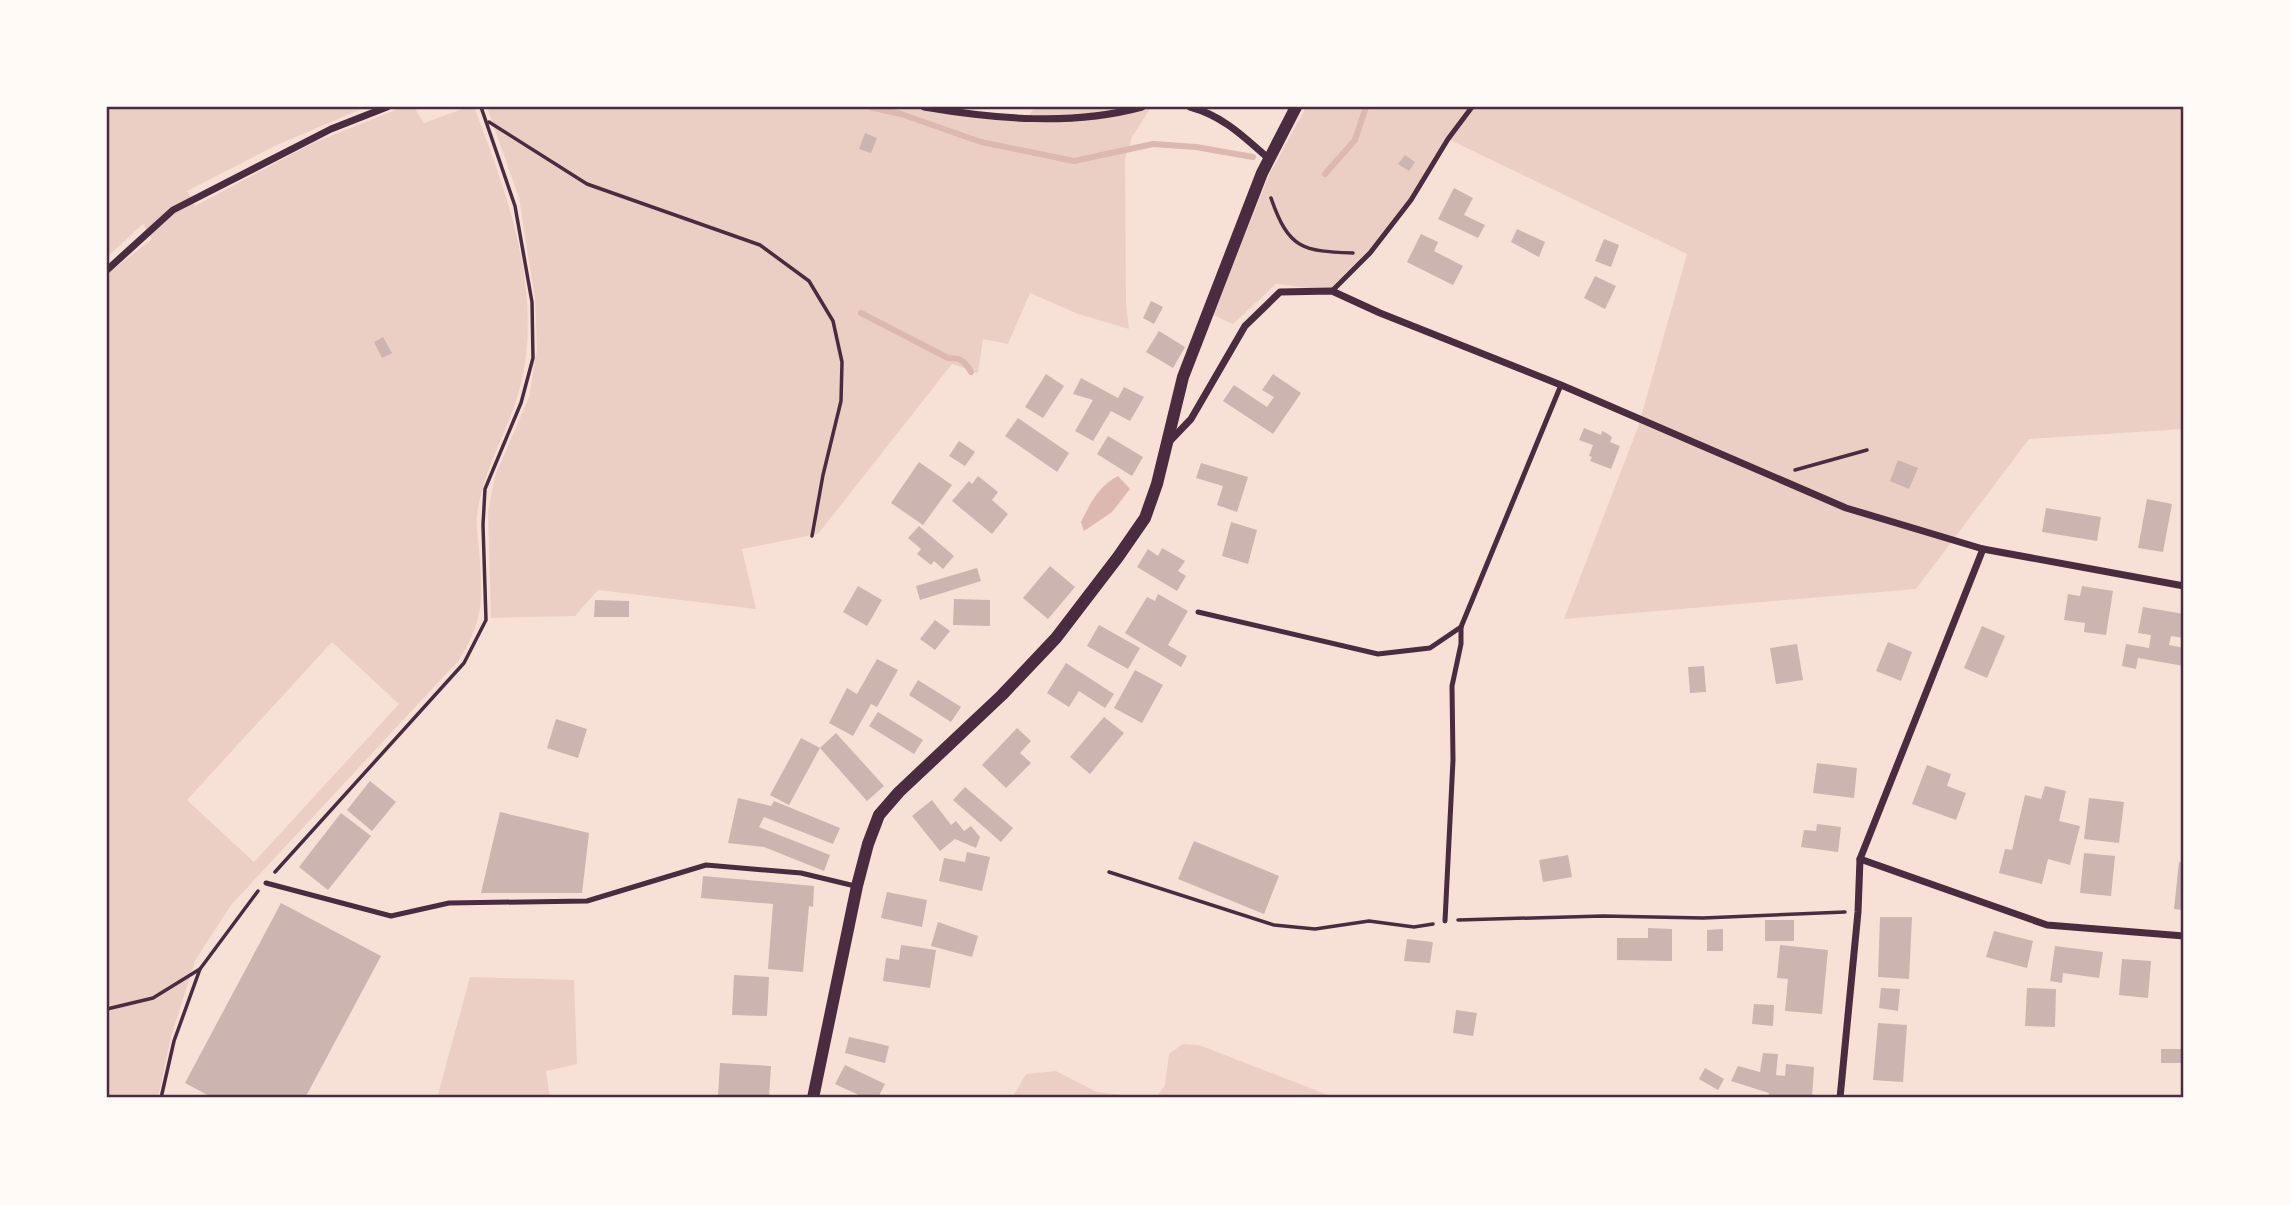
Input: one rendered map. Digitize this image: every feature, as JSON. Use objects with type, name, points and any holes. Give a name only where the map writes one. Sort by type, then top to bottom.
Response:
[{"type":"street","points":[[107,270],[173,209],[331,129],[387,107]]},
{"type":"street","points":[[924,107],[979,116],[1050,119],[1123,112],[1142,107]]},
{"type":"street","points":[[1190,107],[1210,112],[1221,119],[1268,158]]},
{"type":"street","points":[[813,1098],[857,886],[879,816],[899,792],[1002,695],[1056,638],[1145,518],[1157,484],[1183,377],[1268,158],[1296,107]]},
{"type":"street","points":[[1166,445],[1191,419],[1245,326],[1280,292],[1332,291],[1380,313],[1561,385],[1846,508],[1983,549],[2184,586]]},
{"type":"street","points":[[1840,1098],[1858,912],[1860,859],[1983,549]]},
{"type":"street","points":[[1860,859],[2047,925],[2184,936]]},
{"type":"lane","points":[[1332,291],[1370,253],[1411,200],[1448,139],[1472,107]]},
{"type":"lane","points":[[1445,921],[1452,760],[1452,686],[1461,644],[1461,627],[1561,385]]},
{"type":"lane","points":[[1198,612],[1378,654],[1430,648],[1461,627]]},
{"type":"lane","points":[[265,883],[391,916],[449,903],[587,901],[706,865],[801,873],[857,886]]},
{"type":"path","points":[[161,1098],[174,1041],[200,969],[265,883],[464,663],[486,620],[483,525],[485,489],[521,403],[533,358],[532,302],[515,206],[481,107]]},
{"type":"path","points":[[488,121],[587,184],[760,245],[809,281],[833,321],[842,362],[841,401],[812,536]]},
{"type":"path","points":[[1262,173],[1278,220],[1294,241],[1313,251],[1370,253]]},
{"type":"path","points":[[1773,475],[1867,450]]},
{"type":"path","points":[[1109,873],[1274,925],[1315,929],[1369,921],[1414,927],[1445,921],[1603,916],[1703,918],[1858,912]]},
{"type":"path","points":[[107,1009],[153,998],[200,969]]},
{"type":"shaded area","points":[[107,107],[366,107],[279,144],[187,191],[195,206],[313,143],[403,107],[414,107],[424,123],[474,107],[511,214],[526,290],[528,327],[525,364],[516,401],[479,502],[477,525],[481,594],[478,618],[468,645],[459,660],[231,905],[195,961],[171,1037],[158,1098],[107,1098],[107,274],[152,239],[143,224],[107,257]],"holes":[[[332,642],[399,704],[254,862],[187,800]]]},
{"type":"shaded area","points":[[487,107],[910,107],[978,119],[1025,121],[1035,107],[1151,107],[1132,137],[1125,159],[1126,303],[1129,329],[1078,314],[1030,293],[1008,344],[983,339],[978,373],[952,364],[818,534],[742,549],[756,609],[598,590],[575,616],[491,618],[488,512],[495,476],[529,397],[537,349],[535,299],[519,198]]},
{"type":"shaded area","points":[[1306,107],[2184,107],[2184,429],[2029,439],[1916,589],[1564,619],[1638,427],[1687,254],[1448,139],[1411,200],[1370,253],[1332,291],[1276,284],[1233,324],[1213,315],[1269,175]]},
{"type":"shaded area","points":[[1118,476],[1130,489],[1112,512],[1084,531],[1081,522],[1092,502],[1105,485]]},
{"type":"shaded area","points":[[470,977],[574,980],[577,1064],[546,1071],[550,1098],[437,1098]]},
{"type":"shaded area","points":[[1183,1044],[1199,1045],[1336,1098],[1156,1098],[1165,1085],[1169,1054]]},
{"type":"shaded area","points":[[1056,1071],[1097,1092],[1149,1098],[1012,1098],[1026,1074]]},
{"type":"building","points":[[865,133],[877,138],[871,153],[859,149]]},
{"type":"building","points":[[1405,155],[1415,162],[1409,171],[1398,164]]},
{"type":"building","points":[[1454,188],[1473,198],[1464,215],[1485,225],[1478,238],[1438,219]]},
{"type":"building","points":[[1517,229],[1545,242],[1539,257],[1511,242]]},
{"type":"building","points":[[1421,234],[1438,242],[1434,251],[1463,266],[1453,285],[1407,262]]},
{"type":"building","points":[[1604,239],[1619,245],[1611,267],[1595,261]]},
{"type":"building","points":[[1595,276],[1616,286],[1605,309],[1584,298]]},
{"type":"building","points":[[1151,301],[1163,307],[1154,324],[1143,318]]},
{"type":"building","points":[[1159,331],[1185,347],[1173,368],[1146,352]]},
{"type":"building","points":[[383,337],[392,353],[382,358],[374,342]]},
{"type":"building","points":[[1046,374],[1064,386],[1043,418],[1025,407]]},
{"type":"building","points":[[1273,374],[1301,393],[1273,434],[1223,401],[1234,385],[1267,407],[1274,397],[1262,390]]},
{"type":"building","points":[[1081,378],[1118,398],[1124,387],[1144,397],[1130,421],[1111,411],[1093,441],[1075,431],[1093,400],[1073,394]]},
{"type":"building","points":[[1018,418],[1069,453],[1057,472],[1005,436]]},
{"type":"building","points":[[1584,428],[1601,435],[1602,431],[1608,434],[1612,437],[1610,442],[1620,446],[1611,469],[1590,461],[1593,445],[1579,440]]},
{"type":"building","points":[[1108,436],[1143,457],[1132,476],[1097,454]]},
{"type":"building","points":[[959,441],[975,452],[965,466],[949,456]]},
{"type":"building","points":[[1898,460],[1918,468],[1909,489],[1890,481]]},
{"type":"building","points":[[919,462],[952,485],[923,525],[891,503]]},
{"type":"building","points":[[1201,463],[1248,477],[1237,512],[1217,505],[1223,486],[1196,478]]},
{"type":"building","points":[[978,476],[998,492],[992,500],[1008,514],[992,534],[952,501],[969,481],[972,484]]},
{"type":"building","points":[[2147,499],[2172,504],[2163,552],[2138,548]]},
{"type":"building","points":[[2046,508],[2101,517],[2097,541],[2042,532]]},
{"type":"building","points":[[1231,522],[1257,530],[1248,564],[1222,556]]},
{"type":"building","points":[[919,526],[954,556],[943,569],[934,561],[931,565],[917,554],[921,549],[908,538]]},
{"type":"building","points":[[1162,548],[1185,561],[1178,571],[1186,576],[1177,591],[1137,567],[1148,549],[1158,556]]},
{"type":"building","points":[[1050,566],[1075,587],[1048,619],[1023,598]]},
{"type":"building","points":[[977,568],[981,581],[920,600],[916,586]]},
{"type":"building","points":[[858,586],[882,600],[867,626],[843,612]]},
{"type":"building","points":[[2082,586],[2113,591],[2106,635],[2084,632],[2085,623],[2064,620],[2068,594],[2080,596]]},
{"type":"building","points":[[1158,594],[1188,611],[1168,645],[1187,656],[1181,667],[1125,633],[1147,597],[1155,601]]},
{"type":"building","points":[[954,599],[990,600],[990,626],[953,625]]},
{"type":"building","points":[[595,600],[629,601],[629,617],[594,617]]},
{"type":"building","points":[[2143,607],[2184,614],[2184,638],[2171,636],[2169,645],[2184,648],[2184,666],[2138,658],[2136,669],[2122,666],[2126,644],[2149,648],[2151,635],[2138,633]]},
{"type":"building","points":[[935,620],[950,631],[935,650],[920,639]]},
{"type":"building","points":[[1099,625],[1140,648],[1128,669],[1087,646]]},
{"type":"building","points":[[1982,626],[2005,636],[1987,678],[1964,668]]},
{"type":"building","points":[[1888,642],[1912,652],[1901,681],[1876,671]]},
{"type":"building","points":[[1797,644],[1803,680],[1776,684],[1770,648]]},
{"type":"building","points":[[877,659],[898,670],[877,707],[871,704],[853,736],[829,723],[847,688],[857,694]]},
{"type":"building","points":[[1066,663],[1114,694],[1105,708],[1079,691],[1069,707],[1047,693]]},
{"type":"building","points":[[1704,666],[1706,692],[1690,693],[1688,667]]},
{"type":"building","points":[[1135,670],[1163,685],[1142,723],[1114,708]]},
{"type":"building","points":[[918,680],[961,707],[951,722],[909,695]]},
{"type":"building","points":[[878,712],[923,740],[914,754],[869,726]]},
{"type":"building","points":[[1104,717],[1124,733],[1090,774],[1070,757]]},
{"type":"building","points":[[556,719],[587,729],[578,758],[547,748]]},
{"type":"building","points":[[1017,728],[1031,741],[1020,753],[1031,763],[1006,788],[982,765]]},
{"type":"building","points":[[836,733],[884,786],[867,801],[820,748]]},
{"type":"building","points":[[801,738],[820,748],[789,805],[770,795]]},
{"type":"building","points":[[1817,763],[1857,768],[1854,798],[1813,793]]},
{"type":"building","points":[[1927,765],[1951,774],[1947,786],[1966,793],[1956,820],[1912,804]]},
{"type":"building","points":[[370,781],[396,802],[372,831],[347,810]]},
{"type":"building","points":[[2045,786],[2066,791],[2059,821],[2080,826],[2070,865],[2048,859],[2042,884],[1999,873],[2005,849],[2012,850],[2025,795],[2041,799]]},
{"type":"building","points":[[965,787],[1013,828],[1001,842],[953,800]]},
{"type":"building","points":[[738,798],[771,806],[774,801],[840,828],[833,844],[764,817],[759,827],[830,855],[824,871],[764,847],[728,843]]},
{"type":"building","points":[[2089,798],[2124,802],[2119,843],[2084,839]]},
{"type":"building","points":[[932,800],[951,825],[956,821],[964,831],[971,826],[980,837],[976,848],[955,839],[940,851],[912,816]]},
{"type":"building","points":[[500,812],[589,833],[582,893],[481,893]]},
{"type":"building","points":[[341,813],[371,836],[328,890],[299,867]]},
{"type":"building","points":[[1817,824],[1841,827],[1838,852],[1801,847],[1804,830],[1816,831]]},
{"type":"building","points":[[1194,841],[1279,876],[1264,914],[1178,879]]},
{"type":"building","points":[[967,852],[990,857],[982,891],[939,881],[944,858],[965,862]]},
{"type":"building","points":[[2084,853],[2115,856],[2111,896],[2080,893]]},
{"type":"building","points":[[1568,855],[1572,877],[1543,882],[1539,860]]},
{"type":"building","points":[[2179,862],[2184,863],[2184,910],[2174,909]]},
{"type":"building","points":[[703,876],[814,886],[813,907],[809,906],[803,972],[768,969],[773,904],[701,898]]},
{"type":"building","points":[[887,892],[927,900],[922,927],[881,918]]},
{"type":"building","points":[[281,903],[381,956],[305,1098],[213,1098],[185,1083]]},
{"type":"building","points":[[1880,917],[1912,917],[1909,979],[1878,977]]},
{"type":"building","points":[[1765,920],[1794,920],[1794,941],[1765,941]]},
{"type":"building","points":[[938,922],[978,936],[972,957],[931,946]]},
{"type":"building","points":[[1648,928],[1672,929],[1672,961],[1617,960],[1617,938],[1648,938]]},
{"type":"building","points":[[1723,929],[1723,951],[1707,951],[1707,930]]},
{"type":"building","points":[[1994,931],[2033,941],[2027,968],[1986,957]]},
{"type":"building","points":[[1407,939],[1433,942],[1430,963],[1404,961]]},
{"type":"building","points":[[901,945],[936,950],[930,988],[883,981],[886,958],[899,960]]},
{"type":"building","points":[[1780,945],[1828,950],[1822,1014],[1785,1011],[1788,979],[1777,978]]},
{"type":"building","points":[[2055,946],[2103,952],[2099,978],[2063,973],[2062,983],[2050,981]]},
{"type":"building","points":[[2122,959],[2151,961],[2148,998],[2119,995]]},
{"type":"building","points":[[734,975],[769,977],[767,1016],[732,1015]]},
{"type":"building","points":[[1881,988],[1900,989],[1898,1011],[1879,1008]]},
{"type":"building","points":[[2027,988],[2056,989],[2055,1027],[2025,1026]]},
{"type":"building","points":[[1754,1004],[1774,1005],[1773,1026],[1752,1024]]},
{"type":"building","points":[[1456,1010],[1477,1013],[1473,1036],[1453,1033]]},
{"type":"building","points":[[1878,1023],[1907,1025],[1903,1082],[1873,1080]]},
{"type":"building","points":[[849,1037],[889,1046],[885,1063],[845,1053]]},
{"type":"building","points":[[2161,1049],[2184,1049],[2184,1063],[2161,1063]]},
{"type":"building","points":[[1763,1053],[1778,1054],[1776,1075],[1785,1076],[1786,1064],[1814,1067],[1812,1098],[1768,1098],[1769,1093],[1731,1081],[1738,1066],[1760,1072]]},
{"type":"building","points":[[720,1063],[771,1066],[769,1098],[718,1096]]},
{"type":"building","points":[[845,1065],[885,1084],[878,1098],[865,1098],[835,1084]]},
{"type":"building","points":[[1705,1068],[1724,1079],[1718,1090],[1699,1079]]},
{"type":"waterway","points":[[870,107],[901,114],[981,142],[1074,161],[1153,144],[1196,147],[1253,157]]},
{"type":"waterway","points":[[1325,174],[1355,140],[1366,107]]},
{"type":"waterway","points":[[861,313],[948,358],[962,361],[971,372]]}]
